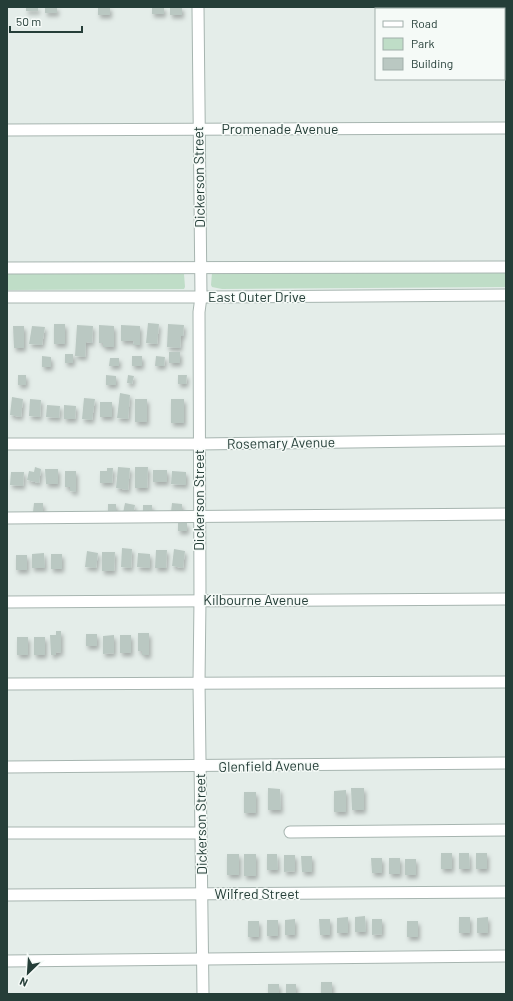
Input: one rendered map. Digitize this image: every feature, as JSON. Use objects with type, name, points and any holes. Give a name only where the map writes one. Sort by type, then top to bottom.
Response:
[{"type":"street","name":"Dickerson Street","points":[[198,7],[201,297],[199,312],[199,682],[203,994]]},
{"type":"street","name":"Promenade Avenue","points":[[7,130],[506,128]]},
{"type":"street","points":[[7,268],[506,267]]},
{"type":"street","name":"East Outer Drive","points":[[7,297],[506,295]]},
{"type":"street","name":"Rosemary Avenue","points":[[7,444],[199,444],[506,440]]},
{"type":"street","points":[[7,518],[506,514]]},
{"type":"street","name":"Kilbourne Avenue","points":[[7,602],[506,599]]},
{"type":"street","points":[[7,684],[199,682],[506,682]]},
{"type":"street","name":"Glenfield Avenue","points":[[7,767],[506,763]]},
{"type":"street","points":[[290,832],[506,830]]},
{"type":"street","points":[[7,833],[201,833]]},
{"type":"street","name":"Wilfred Street","points":[[7,895],[506,892]]},
{"type":"street","points":[[7,961],[506,956]]},
{"type":"green space","points":[[506,272],[506,287],[222,289],[212,287],[211,285],[212,273]]},
{"type":"green space","points":[[7,274],[184,274],[185,287],[184,289],[7,290]]},
{"type":"building","points":[[26,7],[38,7],[38,11],[26,11]]},
{"type":"building","points":[[45,7],[57,7],[57,13],[45,13]]},
{"type":"building","points":[[98,7],[110,7],[110,15],[98,15]]},
{"type":"building","points":[[152,7],[164,7],[164,14],[152,14]]},
{"type":"building","points":[[170,7],[182,7],[182,15],[170,15]]},
{"type":"building","points":[[148,323],[159,324],[157,344],[146,343]]},
{"type":"building","points":[[54,324],[65,324],[65,344],[54,344]]},
{"type":"building","points":[[168,324],[184,325],[180,348],[167,347]]},
{"type":"building","points":[[77,325],[93,326],[92,343],[86,342],[85,357],[75,356]]},
{"type":"building","points":[[99,325],[114,326],[114,347],[103,347],[103,343],[99,343]]},
{"type":"building","points":[[121,325],[140,326],[140,345],[133,345],[134,341],[121,341]]},
{"type":"building","points":[[13,326],[24,326],[24,348],[14,348]]},
{"type":"building","points":[[32,326],[45,327],[42,345],[29,344]]},
{"type":"building","points":[[169,352],[180,352],[180,363],[169,363]]},
{"type":"building","points":[[65,354],[73,354],[73,363],[65,363]]},
{"type":"building","points":[[42,356],[51,357],[51,367],[42,367]]},
{"type":"building","points":[[132,356],[142,356],[142,366],[132,366]]},
{"type":"building","points":[[156,356],[165,357],[164,366],[155,366]]},
{"type":"building","points":[[110,358],[119,358],[119,366],[109,366]]},
{"type":"building","points":[[18,375],[26,375],[26,385],[18,385]]},
{"type":"building","points":[[106,375],[116,376],[116,385],[106,385]]},
{"type":"building","points":[[128,375],[134,376],[132,384],[127,383]]},
{"type":"building","points":[[178,375],[187,375],[186,384],[178,384]]},
{"type":"building","points":[[120,393],[130,395],[128,419],[117,418]]},
{"type":"building","points":[[12,397],[23,399],[21,417],[10,415]]},
{"type":"building","points":[[84,398],[95,399],[92,420],[82,419]]},
{"type":"building","points":[[30,399],[41,400],[40,417],[29,416]]},
{"type":"building","points":[[135,399],[147,399],[147,422],[135,422]]},
{"type":"building","points":[[171,399],[184,399],[184,423],[171,423]]},
{"type":"building","points":[[100,402],[112,402],[112,417],[100,417]]},
{"type":"building","points":[[47,405],[60,406],[59,418],[46,417]]},
{"type":"building","points":[[64,405],[76,406],[75,419],[64,419]]},
{"type":"building","points":[[35,467],[41,469],[39,483],[27,480],[29,471],[34,472]]},
{"type":"building","points":[[118,467],[130,468],[128,490],[116,488]]},
{"type":"building","points":[[135,467],[148,467],[147,488],[135,488]]},
{"type":"building","points":[[107,468],[113,468],[112,483],[100,483],[100,471],[107,471]]},
{"type":"building","points":[[45,469],[58,469],[58,484],[46,484]]},
{"type":"building","points":[[153,470],[167,470],[167,482],[153,482]]},
{"type":"building","points":[[65,471],[76,471],[76,492],[70,491],[70,487],[65,487]]},
{"type":"building","points":[[172,471],[186,472],[186,485],[171,484]]},
{"type":"building","points":[[11,472],[24,472],[23,486],[10,485]]},
{"type":"building","points":[[34,503],[43,503],[43,512],[33,512]]},
{"type":"building","points":[[125,503],[135,505],[133,515],[123,513]]},
{"type":"building","points":[[172,503],[182,504],[182,513],[171,512]]},
{"type":"building","points":[[108,504],[116,504],[116,513],[108,513]]},
{"type":"building","points":[[143,505],[152,505],[152,514],[143,513]]},
{"type":"building","points":[[178,523],[187,523],[187,531],[178,531]]},
{"type":"building","points":[[122,548],[132,549],[131,568],[121,567]]},
{"type":"building","points":[[174,549],[185,551],[183,568],[172,566]]},
{"type":"building","points":[[156,550],[167,550],[166,568],[155,568]]},
{"type":"building","points":[[87,551],[98,553],[96,568],[85,567]]},
{"type":"building","points":[[102,552],[115,552],[114,571],[102,571]]},
{"type":"building","points":[[44,553],[45,568],[32,568],[32,554]]},
{"type":"building","points":[[138,553],[150,554],[150,568],[137,567]]},
{"type":"building","points":[[51,554],[62,554],[62,569],[51,569]]},
{"type":"building","points":[[16,555],[27,555],[27,570],[16,570]]},
{"type":"building","points":[[56,631],[61,631],[61,653],[56,652],[56,655],[51,655],[50,635],[56,635]]},
{"type":"building","points":[[138,633],[149,633],[149,655],[142,655],[142,651],[138,651]]},
{"type":"building","points":[[86,634],[97,634],[97,646],[86,646]]},
{"type":"building","points":[[114,635],[114,653],[103,654],[103,636]]},
{"type":"building","points":[[120,635],[131,635],[131,653],[120,653]]},
{"type":"building","points":[[17,637],[28,637],[28,655],[17,655]]},
{"type":"building","points":[[34,637],[45,637],[45,655],[34,655]]},
{"type":"building","points":[[268,788],[280,789],[281,810],[268,810]]},
{"type":"building","points":[[351,788],[364,788],[364,810],[352,810]]},
{"type":"building","points":[[346,790],[346,812],[334,812],[334,791]]},
{"type":"building","points":[[244,792],[256,792],[256,813],[244,813]]},
{"type":"building","points":[[441,853],[452,853],[452,869],[441,869]]},
{"type":"building","points":[[459,853],[469,853],[470,869],[459,869]]},
{"type":"building","points":[[476,853],[487,853],[487,869],[476,869]]},
{"type":"building","points":[[227,854],[239,854],[239,875],[227,875]]},
{"type":"building","points":[[244,854],[256,854],[256,876],[244,876]]},
{"type":"building","points":[[267,854],[277,854],[278,870],[267,870]]},
{"type":"building","points":[[284,855],[295,855],[295,871],[284,872]]},
{"type":"building","points":[[301,856],[312,856],[312,872],[302,872]]},
{"type":"building","points":[[371,858],[382,858],[382,873],[372,873]]},
{"type":"building","points":[[389,858],[400,858],[400,874],[389,874]]},
{"type":"building","points":[[405,859],[416,859],[416,875],[405,875]]},
{"type":"building","points":[[365,916],[366,932],[355,932],[355,917]]},
{"type":"building","points":[[348,917],[348,933],[337,933],[337,918]]},
{"type":"building","points":[[459,917],[470,917],[470,933],[459,933]]},
{"type":"building","points":[[488,917],[488,933],[477,933],[477,918]]},
{"type":"building","points":[[295,919],[295,935],[285,935],[285,920]]},
{"type":"building","points":[[319,919],[330,919],[330,935],[320,935]]},
{"type":"building","points":[[372,919],[382,919],[382,934],[372,935]]},
{"type":"building","points":[[267,920],[278,920],[278,936],[267,936]]},
{"type":"building","points":[[248,921],[259,921],[259,937],[248,937]]},
{"type":"building","points":[[407,921],[418,921],[418,937],[407,937]]},
{"type":"building","points":[[321,982],[332,982],[332,994],[321,994]]},
{"type":"building","points":[[268,984],[279,984],[279,994],[268,994]]},
{"type":"building","points":[[286,984],[296,984],[296,994],[286,994]]}]
